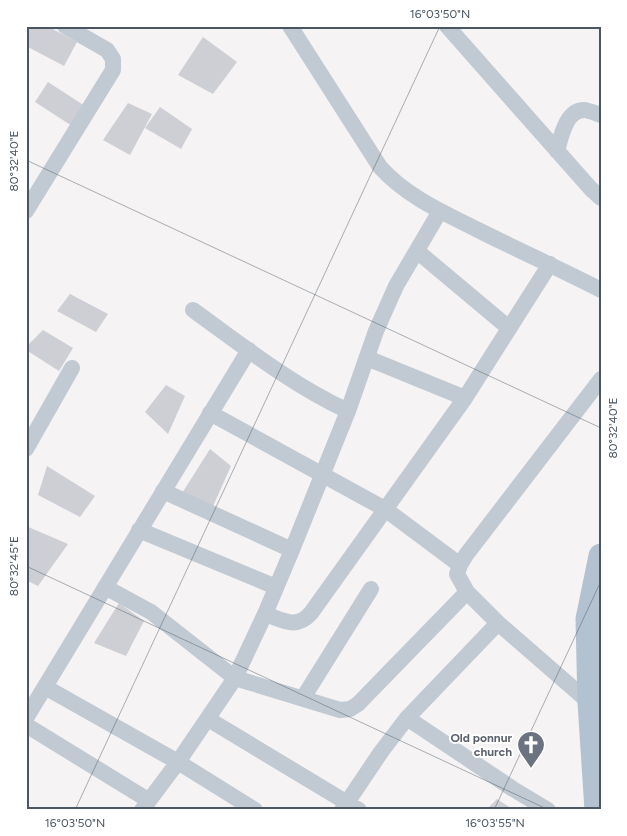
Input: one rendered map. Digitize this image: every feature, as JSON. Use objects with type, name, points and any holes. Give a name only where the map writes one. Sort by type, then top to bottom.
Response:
[{"type":"main road","points":[[598,810],[595,700],[588,619],[601,556]]},
{"type":"street","points":[[26,211],[113,70],[113,59],[107,50],[65,26]]},
{"type":"street","points":[[290,26],[380,167],[392,181],[412,196],[440,211],[601,290]]},
{"type":"street","points":[[447,26],[601,198]]},
{"type":"street","points":[[557,151],[561,135],[569,118],[577,111],[585,110],[601,115]]},
{"type":"street","points":[[26,725],[145,805],[178,762],[234,678],[265,614],[292,550],[348,411],[376,331],[396,286],[440,211]]},
{"type":"street","points":[[417,251],[509,328]]},
{"type":"street","points":[[265,614],[292,623],[305,620],[465,398],[550,264]]},
{"type":"street","points":[[193,310],[301,386],[348,411]]},
{"type":"street","points":[[26,718],[248,350]]},
{"type":"street","points":[[367,358],[465,398]]},
{"type":"street","points":[[28,442],[72,368]]},
{"type":"street","points":[[595,700],[498,623],[467,592],[457,574],[466,555],[601,379]]},
{"type":"street","points":[[210,413],[385,509],[460,565]]},
{"type":"street","points":[[162,491],[292,550]]},
{"type":"street","points":[[139,530],[276,587]]},
{"type":"street","points":[[105,587],[151,612],[234,678],[340,710],[350,710],[358,704],[467,592]]},
{"type":"street","points":[[303,698],[371,589]]},
{"type":"street","points":[[208,719],[350,807],[381,752],[407,718],[498,623]]},
{"type":"street","points":[[45,687],[178,762],[255,810]]},
{"type":"street","points":[[407,718],[513,789],[548,810]]},
{"type":"building","points":[[32,26],[47,26],[77,42],[64,66],[26,46],[26,34]]},
{"type":"building","points":[[203,37],[237,62],[213,94],[178,75]]},
{"type":"building","points":[[48,82],[85,106],[72,126],[35,102]]},
{"type":"building","points":[[128,103],[152,114],[130,155],[103,140]]},
{"type":"building","points":[[160,107],[192,129],[181,149],[145,128]]},
{"type":"building","points":[[70,294],[108,314],[96,332],[57,311]]},
{"type":"building","points":[[43,330],[73,348],[59,371],[26,350],[26,347]]},
{"type":"building","points":[[166,385],[185,396],[168,434],[145,412]]},
{"type":"building","points":[[210,449],[231,466],[210,513],[179,498]]},
{"type":"building","points":[[47,466],[95,496],[80,517],[38,495]]},
{"type":"building","points":[[26,526],[68,544],[38,586],[26,580]]},
{"type":"building","points":[[119,603],[144,621],[126,656],[94,643]]},
{"type":"building","points":[[497,799],[514,810],[486,810]]},
{"type":"place","name":"Old ponnur church","points":[[531,769]]}]
